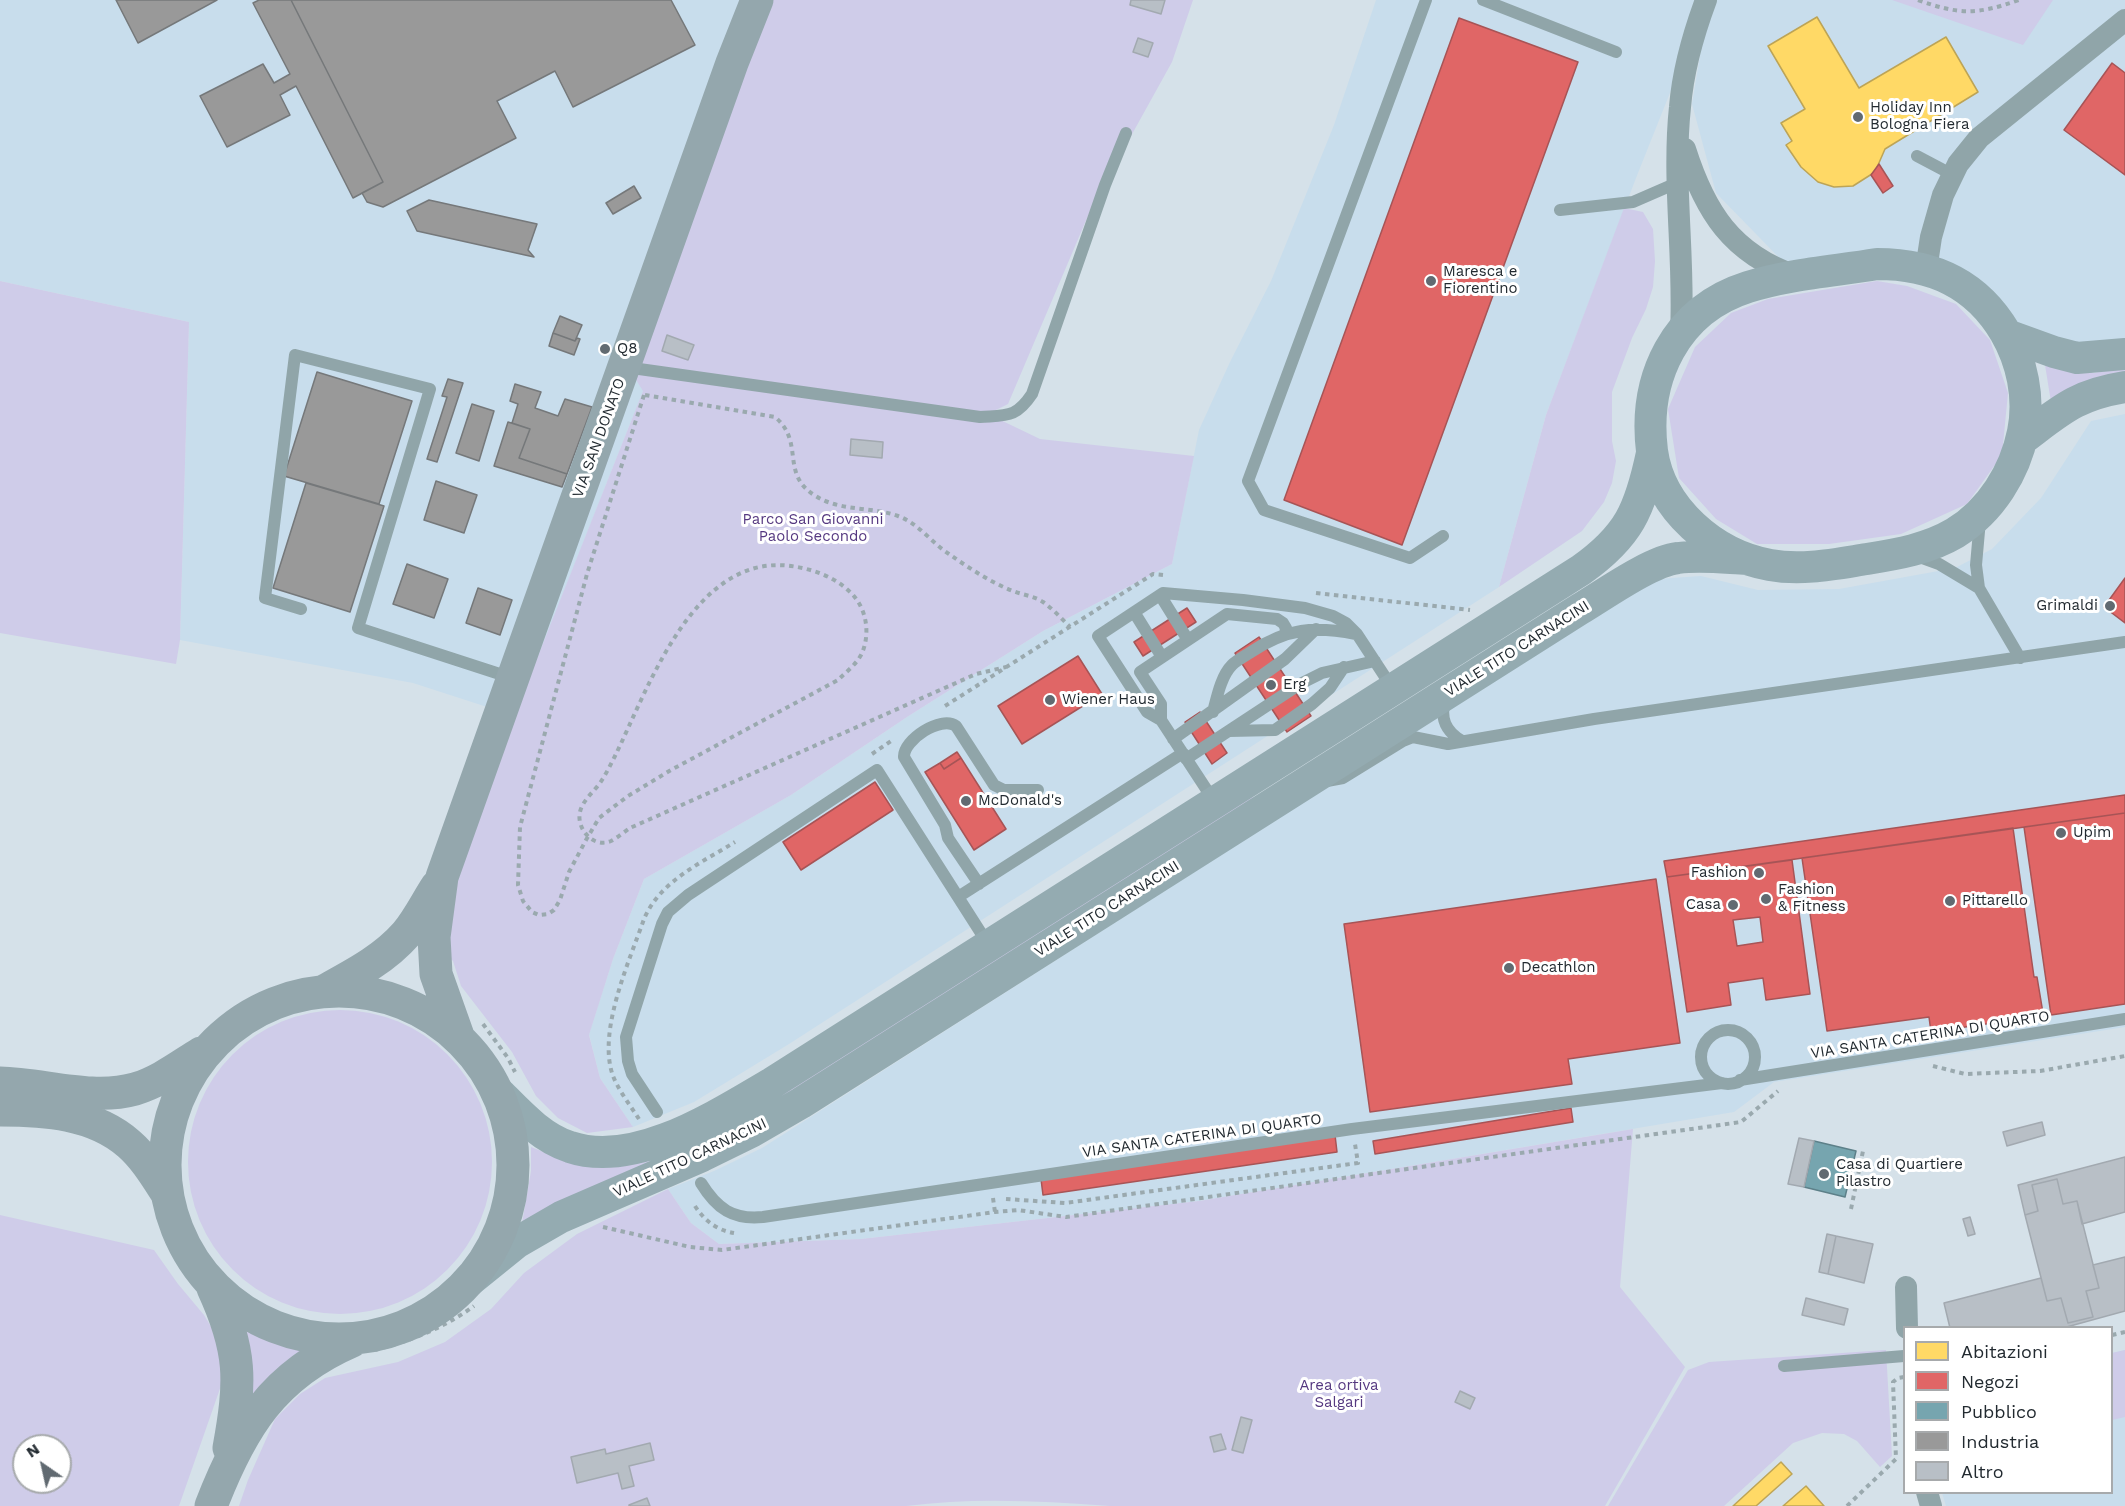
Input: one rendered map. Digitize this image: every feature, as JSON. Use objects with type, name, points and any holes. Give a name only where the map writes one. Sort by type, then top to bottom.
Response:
[{"type":"main road","name":"VIA SAN DONATO","points":[[323,991],[365,969],[408,933],[442,877],[513,679],[628,384],[757,0]]},
{"type":"main road","points":[[1877,264],[1902,264],[1926,270],[1951,279],[1989,308],[2007,335],[2025,389],[2026,406],[2017,458],[2009,474],[1981,512],[1954,533],[1908,552],[1813,567],[1771,565],[1747,560],[1723,548],[1689,523],[1661,482],[1652,453],[1651,408],[1654,385],[1668,351],[1681,333],[1700,314],[1720,299],[1748,287],[1797,276],[1877,264]]},
{"type":"main road","points":[[2007,335],[2065,356],[2090,358],[2125,354]]},
{"type":"main road","points":[[2021,440],[2077,400],[2098,392],[2125,387]]},
{"type":"main road","name":"VIALE TITO CARNACINI","points":[[498,1092],[544,1134],[566,1145],[601,1152],[628,1150],[668,1137],[744,1099],[1581,570],[1620,537],[1636,512],[1645,487],[1652,453]]},
{"type":"main road","name":"VIALE TITO CARNACINI","points":[[469,1281],[516,1243],[561,1217],[702,1156],[751,1132],[801,1103],[1580,609],[1660,562],[1692,557],[1747,560]]},
{"type":"main road","name":"VIA SAN DONATO","points":[[442,877],[434,937],[436,974],[458,1036]]},
{"type":"main road","points":[[211,1506],[226,1466],[258,1412],[279,1387],[303,1366],[329,1351],[359,1338],[390,1331],[417,1320],[445,1302],[469,1281],[487,1255],[501,1228],[510,1194],[513,1159],[509,1125],[498,1092],[484,1067],[458,1036],[412,1006],[386,997],[357,991],[323,991],[291,997],[262,1008],[231,1027],[210,1047],[186,1079],[171,1118],[164,1152],[166,1192],[174,1224],[188,1254],[211,1284],[232,1303],[261,1321],[291,1332],[322,1338],[359,1338]]},
{"type":"main road","points":[[0,1083],[105,1094],[136,1089],[168,1074],[210,1047]]},
{"type":"main road","points":[[0,1110],[45,1112],[81,1118],[98,1124],[130,1144],[166,1192]]},
{"type":"main road","points":[[211,1284],[225,1315],[235,1347],[238,1378],[236,1408],[226,1466]]},
{"type":"street","points":[[1681,333],[1683,292],[1678,128],[1683,82],[1694,32],[1706,0]]},
{"type":"street","points":[[1926,270],[1931,237],[1943,195],[1958,164],[1979,138],[2121,28]]},
{"type":"street","points":[[1678,128],[1702,193],[1717,220],[1734,241],[1758,260],[1775,269],[1797,276]]},
{"type":"street","points":[[1906,1287],[1907,1326]]},
{"type":"lane","points":[[1426,0],[1248,481],[1264,510],[1410,558],[1443,536]]},
{"type":"lane","points":[[1483,0],[1616,52]]},
{"type":"lane","points":[[628,384],[980,417],[1007,415],[1022,409],[1032,394],[1105,185],[1126,133]]},
{"type":"lane","points":[[1917,156],[1953,175]]},
{"type":"lane","points":[[1560,210],[1633,202],[1679,182]]},
{"type":"lane","points":[[301,609],[265,598],[295,355],[430,389],[357,628],[513,679]]},
{"type":"lane","points":[[1981,512],[1976,565],[1979,588],[2020,658]]},
{"type":"lane","points":[[1908,552],[1939,564],[1979,588]]},
{"type":"lane","points":[[1215,802],[1161,720],[1147,712],[1098,636],[1163,593],[1305,608],[1333,616],[1346,623],[1358,634],[1393,689]]},
{"type":"lane","points":[[1160,595],[1188,640]]},
{"type":"lane","points":[[1134,612],[1162,657]]},
{"type":"lane","points":[[1161,720],[1161,704],[1140,672],[1227,614],[1277,619],[1286,628],[1285,634]]},
{"type":"lane","points":[[1213,712],[1219,688],[1231,665],[1270,639],[1316,629],[1358,634]]},
{"type":"lane","points":[[1173,739],[1285,659],[1316,629]]},
{"type":"lane","points":[[1302,786],[1343,778],[1413,737],[1448,744],[1605,717],[2125,642]]},
{"type":"lane","points":[[958,897],[1228,731],[1300,684],[1322,673],[1375,661]]},
{"type":"lane","points":[[1228,731],[1275,730],[1312,704],[1330,687],[1344,668]]},
{"type":"lane","points":[[1447,694],[1442,711],[1446,726],[1452,735],[1462,741]]},
{"type":"lane","points":[[979,884],[948,838],[945,825],[904,757],[904,750],[909,743],[938,723],[951,723],[956,726],[994,785],[1004,790],[1038,790]]},
{"type":"lane","points":[[657,1112],[632,1074],[628,1061],[626,1037],[662,924],[668,912],[677,902],[877,770],[989,945]]},
{"type":"lane","name":"VIA SANTA CATERINA DI QUARTO","points":[[1740,1080],[2125,1019]]},
{"type":"lane","points":[[1720,1031],[1737,1031],[1744,1035],[1754,1049],[1753,1067],[1748,1075],[1740,1080],[1722,1083],[1706,1073],[1701,1056],[1707,1040],[1720,1031]]},
{"type":"lane","name":"VIA SANTA CATERINA DI QUARTO","points":[[701,1183],[724,1210],[735,1216],[755,1218],[1352,1129],[1722,1083]]},
{"type":"lane","points":[[1784,1366],[1903,1356]]},
{"type":"path","points":[[1918,0],[1947,10],[1973,13],[2019,0]]},
{"type":"path","points":[[1006,667],[975,674],[630,828],[611,841],[603,843],[595,841],[588,836],[580,824],[580,810],[602,780],[653,674],[672,642],[712,592],[727,579],[749,569],[770,565],[802,568],[822,574],[850,591],[861,607],[866,621],[866,639],[862,655],[838,680],[671,770],[628,795],[599,818],[588,836],[569,872],[560,900],[554,910],[548,914],[539,915],[532,912],[523,901],[518,885],[520,827],[587,574],[628,384],[775,417],[784,425],[791,438],[795,474],[802,486],[812,494],[839,507],[898,516],[917,528],[948,554],[992,581],[1042,602],[1070,627]]},
{"type":"path","points":[[1153,574],[1165,575]]},
{"type":"path","points":[[1308,592],[1510,615]]},
{"type":"path","points":[[1933,1066],[1965,1074],[2040,1071],[2125,1056]]},
{"type":"path","points":[[602,1227],[690,1247],[722,1250],[995,1212],[1018,1210],[1066,1217],[1741,1122],[1776,1091],[1788,1089]]},
{"type":"path","points":[[1006,1199],[1065,1203],[1358,1163],[1352,1129]]},
{"type":"path","points":[[1851,1209],[1863,1151]]},
{"type":"path","points":[[1847,1506],[1896,1459],[1893,1382],[1903,1377]]},
{"type":"shaded area","points":[[0,0],[754,0],[643,391],[515,716],[413,683],[180,640],[189,322],[0,281]]},
{"type":"shaded area","points":[[1376,0],[1707,0],[1636,178],[1546,415],[1499,587],[789,1044],[694,1102],[633,1127],[600,1078],[589,1034],[613,959],[644,879],[791,795],[907,717],[1043,631],[1172,564],[1199,430],[1271,281],[1334,125]]},
{"type":"shaded area","points":[[1709,0],[2125,0],[2125,354],[2065,356],[1951,279],[1797,276],[1716,193],[1692,104]]},
{"type":"shaded area","points":[[2125,414],[2125,1027],[1774,1082],[1734,1112],[1199,1201],[861,1239],[719,1244],[691,1223],[668,1189],[714,1171],[762,1148],[1601,612],[1657,579],[1701,576],[1758,590],[1839,589],[1955,568],[1992,549],[2041,498],[2091,421]]},
{"type":"shaded area","points":[[2125,1350],[2125,1506],[1946,1506],[1942,1494],[2113,1494],[2113,1353]]},
{"type":"green space","name":"Parco San Giovanni Paolo Secondo","points":[[754,0],[1193,0],[1172,62],[1131,136],[1104,178],[1008,404],[988,414],[1040,439],[1194,456],[1172,564],[1043,631],[907,717],[791,795],[644,879],[613,959],[589,1035],[600,1078],[633,1127],[587,1133],[558,1118],[536,1096],[512,1052],[461,986],[453,961],[446,954],[445,923],[475,815],[643,391],[630,370]]},
{"type":"green space","points":[[1892,0],[2053,0],[2023,45]]},
{"type":"green space","points":[[1624,208],[1643,212],[1653,229],[1655,261],[1653,287],[1646,309],[1632,338],[1612,392],[1612,441],[1616,461],[1612,483],[1604,502],[1582,531],[1499,587],[1546,415]]},
{"type":"green space","points":[[0,281],[189,322],[180,640],[176,664],[0,633]]},
{"type":"green space","points":[[1877,281],[1907,286],[1956,304],[1990,340],[2008,393],[2002,455],[1967,504],[1901,534],[1829,544],[1757,544],[1716,519],[1679,478],[1668,409],[1695,347],[1731,313],[1768,299]]},
{"type":"green space","points":[[2045,365],[2093,373],[2125,368],[2125,377],[2051,402]]},
{"type":"green space","points":[[1250,793],[1255,801],[780,1099],[724,1130],[522,1223],[531,1171],[531,1147],[559,1158],[654,1153]]},
{"type":"green space","points":[[340,1010],[370,1013],[398,1022],[424,1036],[447,1055],[466,1078],[480,1104],[489,1132],[492,1162],[489,1192],[480,1220],[466,1246],[447,1269],[424,1288],[398,1302],[370,1311],[340,1314],[310,1311],[282,1302],[256,1288],[233,1269],[214,1246],[200,1220],[191,1192],[188,1162],[191,1132],[200,1104],[214,1078],[233,1055],[256,1036],[282,1022],[310,1013]]},
{"type":"green space","name":"Area ortiva Salgari","points":[[1633,1129],[1620,1287],[1685,1367],[1605,1506],[1110,1506],[1034,1501],[982,1501],[906,1506],[239,1506],[275,1419],[300,1394],[325,1378],[398,1362],[445,1342],[491,1309],[524,1273],[577,1234],[668,1189],[691,1223],[719,1244],[861,1239],[1199,1201]]},
{"type":"green space","points":[[0,1215],[154,1250],[204,1315],[219,1340],[223,1380],[179,1506],[0,1506]]},
{"type":"green space","points":[[241,1326],[271,1342],[307,1347],[249,1401]]},
{"type":"green space","points":[[1886,1350],[1892,1456],[1880,1467],[1857,1441],[1844,1434],[1822,1433],[1793,1443],[1724,1506],[1608,1506],[1688,1370],[1709,1362]]},
{"type":"green space","points":[[2125,1350],[2125,1417],[2113,1420],[2113,1353]]},
{"type":"building: Abitazioni","points":[[1817,17],[1859,88],[1946,37],[1978,92],[1885,149],[1875,172],[1853,186],[1834,187],[1818,182],[1801,167],[1786,145],[1792,141],[1781,123],[1805,109],[1768,46]]},
{"type":"building: Abitazioni","points":[[1781,1462],[1792,1474],[1756,1506],[1733,1506]]},
{"type":"building: Abitazioni","points":[[1806,1486],[1824,1506],[1783,1506]]},
{"type":"building: Negozi","name":"Maresca e Fiorentino","points":[[1459,18],[1578,62],[1402,545],[1284,500]]},
{"type":"building: Negozi","points":[[2112,63],[2125,73],[2125,175],[2064,130]]},
{"type":"building: Negozi","points":[[1879,164],[1893,186],[1883,193],[1871,175]]},
{"type":"building: Negozi","points":[[2125,578],[2125,623],[2104,607]]},
{"type":"building: Negozi","points":[[1187,608],[1196,622],[1143,656],[1134,642]]},
{"type":"building: Negozi","points":[[1259,637],[1311,716],[1287,732],[1235,653]]},
{"type":"building: Negozi","name":"Wiener Haus","points":[[1078,656],[1102,694],[1022,744],[998,706]]},
{"type":"building: Negozi","points":[[1200,712],[1227,753],[1212,764],[1185,722]]},
{"type":"building: Negozi","points":[[957,752],[961,758],[944,769],[940,763]]},
{"type":"building: Negozi","name":"McDonald's","points":[[961,758],[1006,829],[974,850],[925,772],[940,763],[944,769]]},
{"type":"building: Negozi","points":[[875,782],[893,810],[801,870],[783,842]]},
{"type":"building: Negozi","points":[[2125,795],[2125,813],[1667,877],[1664,861]]},
{"type":"building: Negozi","points":[[2125,813],[2125,1004],[2051,1015],[2024,827]]},
{"type":"building: Negozi","points":[[2013,828],[2034,977],[2037,977],[2043,1013],[2039,1014],[2040,1016],[1931,1032],[1929,1017],[1827,1031],[1802,858]]},
{"type":"building: Negozi","points":[[1792,860],[1810,994],[1766,1000],[1763,978],[1728,983],[1731,1005],[1687,1012],[1667,877]],"holes":[[[1760,917],[1763,942],[1737,946],[1733,920]]]},
{"type":"building: Negozi","name":"Decathlon","points":[[1656,879],[1680,1043],[1568,1059],[1572,1084],[1370,1112],[1344,924]]},
{"type":"building: Negozi","points":[[1571,1108],[1573,1122],[1375,1154],[1373,1141]]},
{"type":"building: Negozi","points":[[1335,1135],[1337,1152],[1043,1195],[1041,1179]]},
{"type":"building: Pubblico","points":[[1814,1141],[1856,1151],[1845,1197],[1804,1187]]},
{"type":"building: Industria","points":[[116,0],[217,0],[138,43]]},
{"type":"building: Industria","points":[[259,0],[291,0],[383,182],[353,198],[296,86],[280,95],[290,115],[227,147],[200,96],[263,64],[274,83],[290,74],[253,3]]},
{"type":"building: Industria","points":[[291,0],[671,0],[695,45],[573,107],[555,71],[497,101],[516,138],[383,207],[367,202],[362,193],[383,182]]},
{"type":"building: Industria","points":[[634,186],[641,198],[613,214],[606,203]]},
{"type":"building: Industria","points":[[429,200],[537,224],[528,250],[534,257],[417,231],[407,211]]},
{"type":"building: Industria","points":[[560,316],[582,325],[575,341],[553,333]]},
{"type":"building: Industria","points":[[553,333],[575,341],[577,338],[580,339],[574,355],[549,346]]},
{"type":"building: Industria","points":[[317,372],[412,401],[379,504],[284,476]]},
{"type":"building: Industria","points":[[448,379],[463,383],[437,462],[427,459],[447,397],[442,396]]},
{"type":"building: Industria","points":[[515,384],[541,392],[535,408],[558,416],[565,399],[592,407],[567,474],[519,458],[530,429],[512,423],[518,404],[510,401]]},
{"type":"building: Industria","points":[[472,404],[494,411],[479,461],[456,453]]},
{"type":"building: Industria","points":[[508,422],[530,429],[519,458],[567,474],[562,487],[494,466]]},
{"type":"building: Industria","points":[[436,481],[477,495],[464,533],[424,520]]},
{"type":"building: Industria","points":[[306,483],[384,506],[350,612],[273,588]]},
{"type":"building: Industria","points":[[407,564],[448,579],[434,618],[393,604]]},
{"type":"building: Industria","points":[[478,588],[512,600],[500,635],[466,623]]},
{"type":"building: Altro","points":[[1131,0],[1165,0],[1161,14],[1130,5]]},
{"type":"building: Altro","points":[[1138,38],[1153,43],[1148,57],[1133,52]]},
{"type":"building: Altro","points":[[667,335],[694,345],[688,360],[662,351]]},
{"type":"building: Altro","points":[[851,439],[883,442],[882,458],[850,455]]},
{"type":"building: Altro","points":[[2042,1122],[2045,1135],[2007,1146],[2003,1132]]},
{"type":"building: Altro","points":[[1799,1138],[1814,1141],[1804,1187],[1788,1184]]},
{"type":"building: Altro","points":[[2125,1157],[2125,1212],[2082,1224],[2077,1201],[2063,1204],[2057,1179],[2032,1185],[2038,1211],[2025,1215],[2018,1185]]},
{"type":"building: Altro","points":[[2057,1179],[2063,1204],[2077,1201],[2099,1288],[2086,1291],[2093,1317],[2068,1323],[2061,1298],[2047,1301],[2025,1215],[2038,1211],[2032,1185]]},
{"type":"building: Altro","points":[[1970,1217],[1975,1234],[1968,1236],[1963,1219]]},
{"type":"building: Altro","points":[[1827,1234],[1836,1236],[1828,1274],[1819,1272]]},
{"type":"building: Altro","points":[[1836,1236],[1873,1244],[1864,1283],[1828,1274]]},
{"type":"building: Altro","points":[[2125,1257],[2125,1311],[2070,1326],[1950,1326],[1944,1303],[2041,1278],[2047,1301],[2061,1298],[2068,1323],[2093,1317],[2086,1291],[2099,1288],[2093,1265]]},
{"type":"building: Altro","points":[[1806,1298],[1848,1309],[1844,1325],[1802,1315]]},
{"type":"building: Altro","points":[[1460,1391],[1475,1398],[1470,1409],[1455,1402]]},
{"type":"building: Altro","points":[[1241,1417],[1252,1420],[1243,1453],[1232,1450]]},
{"type":"building: Altro","points":[[1221,1434],[1226,1449],[1214,1452],[1210,1437]]},
{"type":"building: Altro","points":[[650,1443],[654,1460],[629,1466],[634,1486],[622,1489],[618,1473],[577,1483],[571,1457],[605,1449],[606,1454]]},
{"type":"building: Altro","points":[[647,1498],[650,1506],[629,1506],[629,1505]]},
{"type":"place","name":"Holiday Inn Bologna Fiera","points":[[1858,117]]},
{"type":"place","name":"Maresca e Fiorentino","points":[[1431,281]]},
{"type":"place","name":"Q8","points":[[605,349]]},
{"type":"place","name":"Grimaldi","points":[[2110,606]]},
{"type":"place","name":"Erg","points":[[1271,685]]},
{"type":"place","name":"Wiener Haus","points":[[1050,700]]},
{"type":"place","name":"McDonald's","points":[[966,801]]},
{"type":"place","name":"Upim","points":[[2061,833]]},
{"type":"place","name":"Fashion","points":[[1759,873]]},
{"type":"place","name":"Fashion & Fitness","points":[[1766,899]]},
{"type":"place","name":"Pittarello","points":[[1950,901]]},
{"type":"place","name":"Casa","points":[[1733,905]]},
{"type":"place","name":"Decathlon","points":[[1509,968]]},
{"type":"place","name":"Casa di Quartiere Pilastro","points":[[1824,1174]]}]
